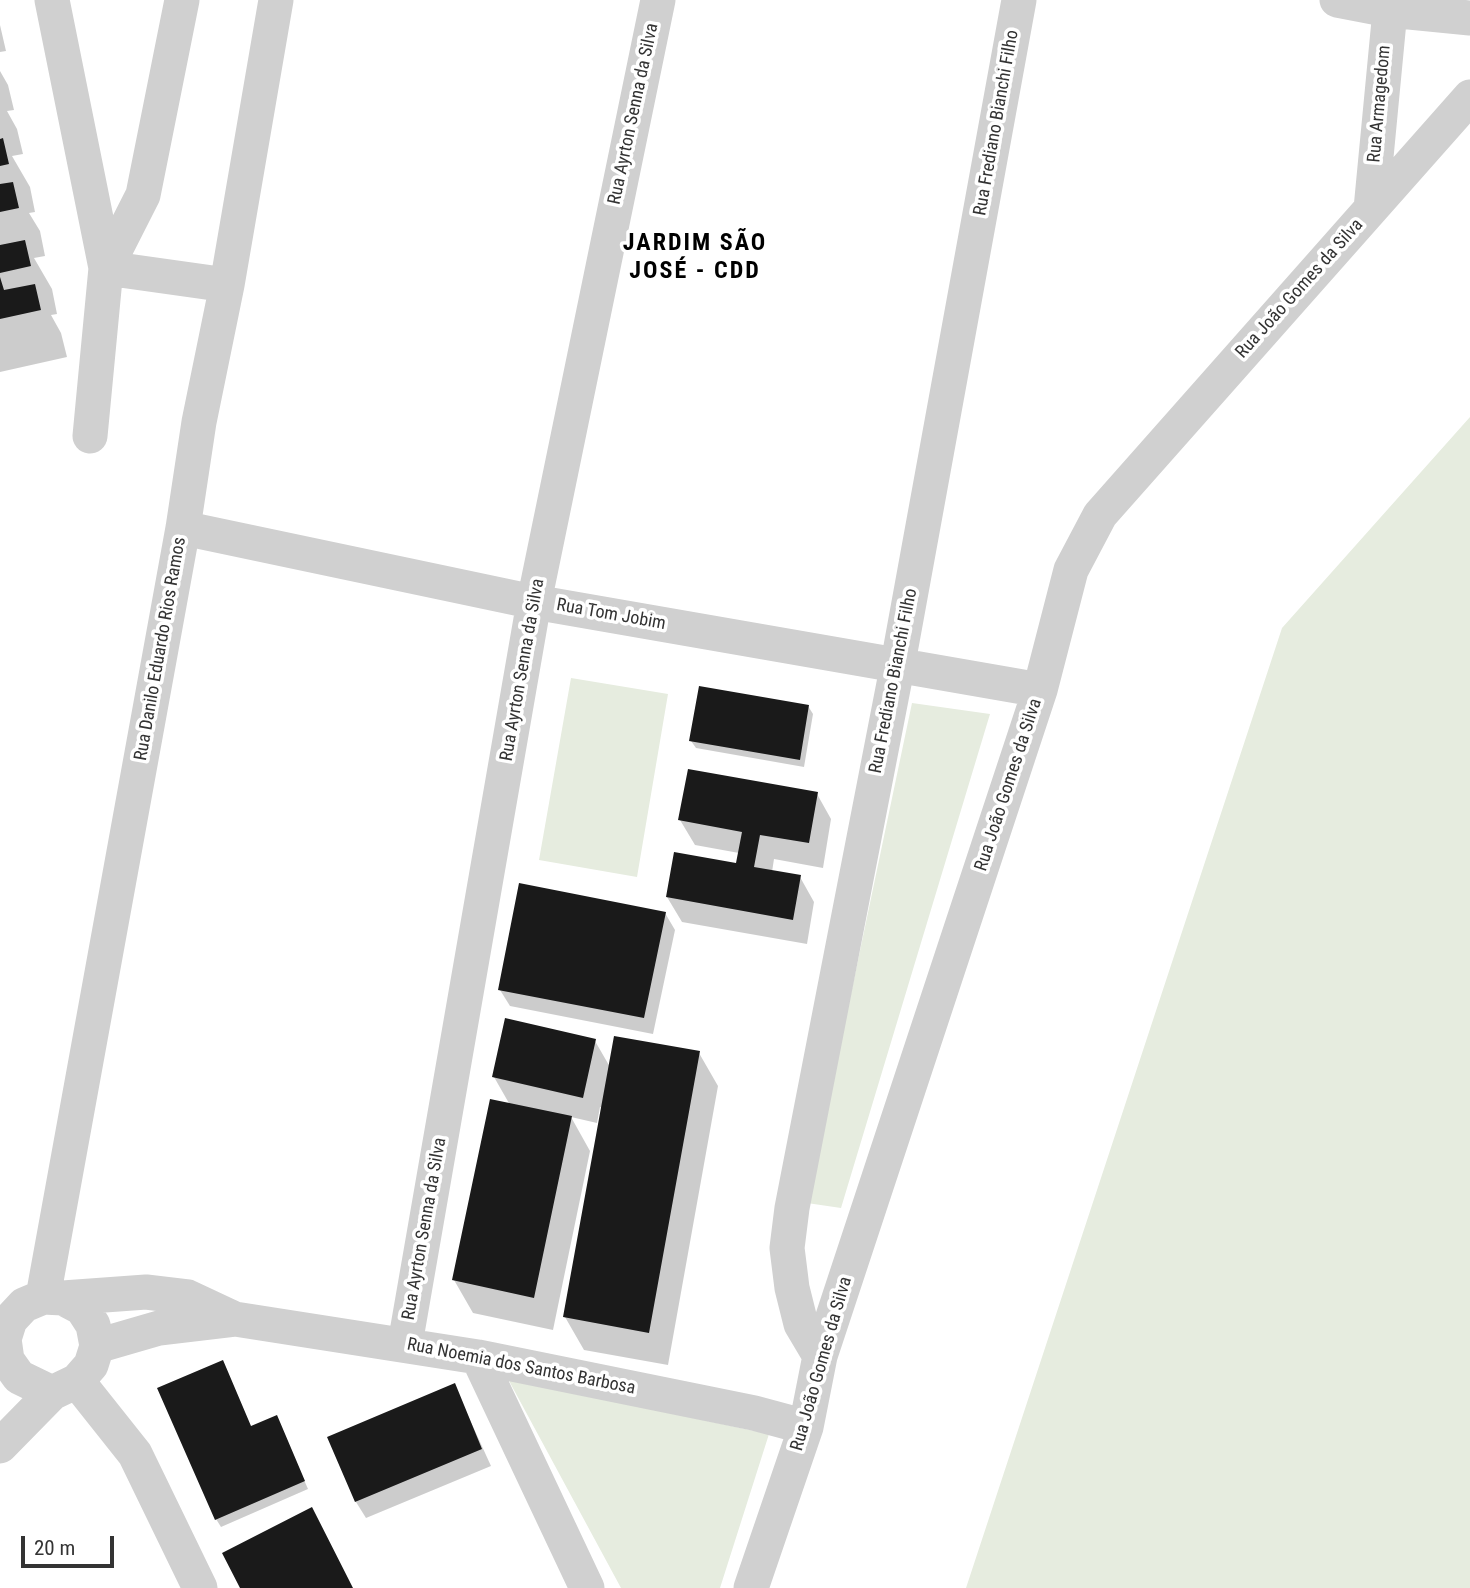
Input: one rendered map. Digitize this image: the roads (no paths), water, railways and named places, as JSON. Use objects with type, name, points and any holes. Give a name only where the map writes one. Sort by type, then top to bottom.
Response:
[{"type":"street","points":[[52,0],[106,268],[90,436]]},
{"type":"street","points":[[106,268],[143,195],[182,0]]},
{"type":"street","name":"Rua Danilo Eduardo Rios Ramos","points":[[53,1298],[200,422],[227,285],[276,0]]},
{"type":"street","name":"Rua Ayrton Senna da Silva","points":[[405,1344],[534,602],[658,0]]},
{"type":"street","name":"Rua Frediano Bianchi Filho","points":[[820,1356],[801,1324],[792,1288],[788,1248],[790,1222],[898,663],[1019,0]]},
{"type":"street","points":[[1337,0],[1390,5],[1470,18]]},
{"type":"street","name":"Rua Armagedom","points":[[1371,209],[1390,5]]},
{"type":"street","name":"Rua João Gomes da Silva","points":[[751,1588],[806,1427],[820,1356],[1040,690],[1071,570],[1100,515],[1470,97]]},
{"type":"street","points":[[106,268],[227,285]]},
{"type":"street","name":"Rua Tom Jobim","points":[[183,528],[534,602],[898,663],[1040,690]]},
{"type":"street","name":"Rua Noemia dos Santos Barbosa","points":[[53,1298],[146,1292],[188,1297],[235,1319]]},
{"type":"street","points":[[0,1446],[64,1387],[91,1365],[97,1346],[93,1325],[82,1308],[53,1298],[23,1305],[10,1320],[3,1353],[19,1377],[64,1387],[135,1454],[200,1588]]},
{"type":"street","name":"Rua Noemia dos Santos Barbosa","points":[[97,1346],[159,1328],[235,1319],[478,1357],[741,1410],[806,1427]]},
{"type":"street","points":[[478,1357],[587,1588]]},
{"type":"district","name":"JARDIM SÃO JOSÉ - CDD","points":[[695,258]]}]
